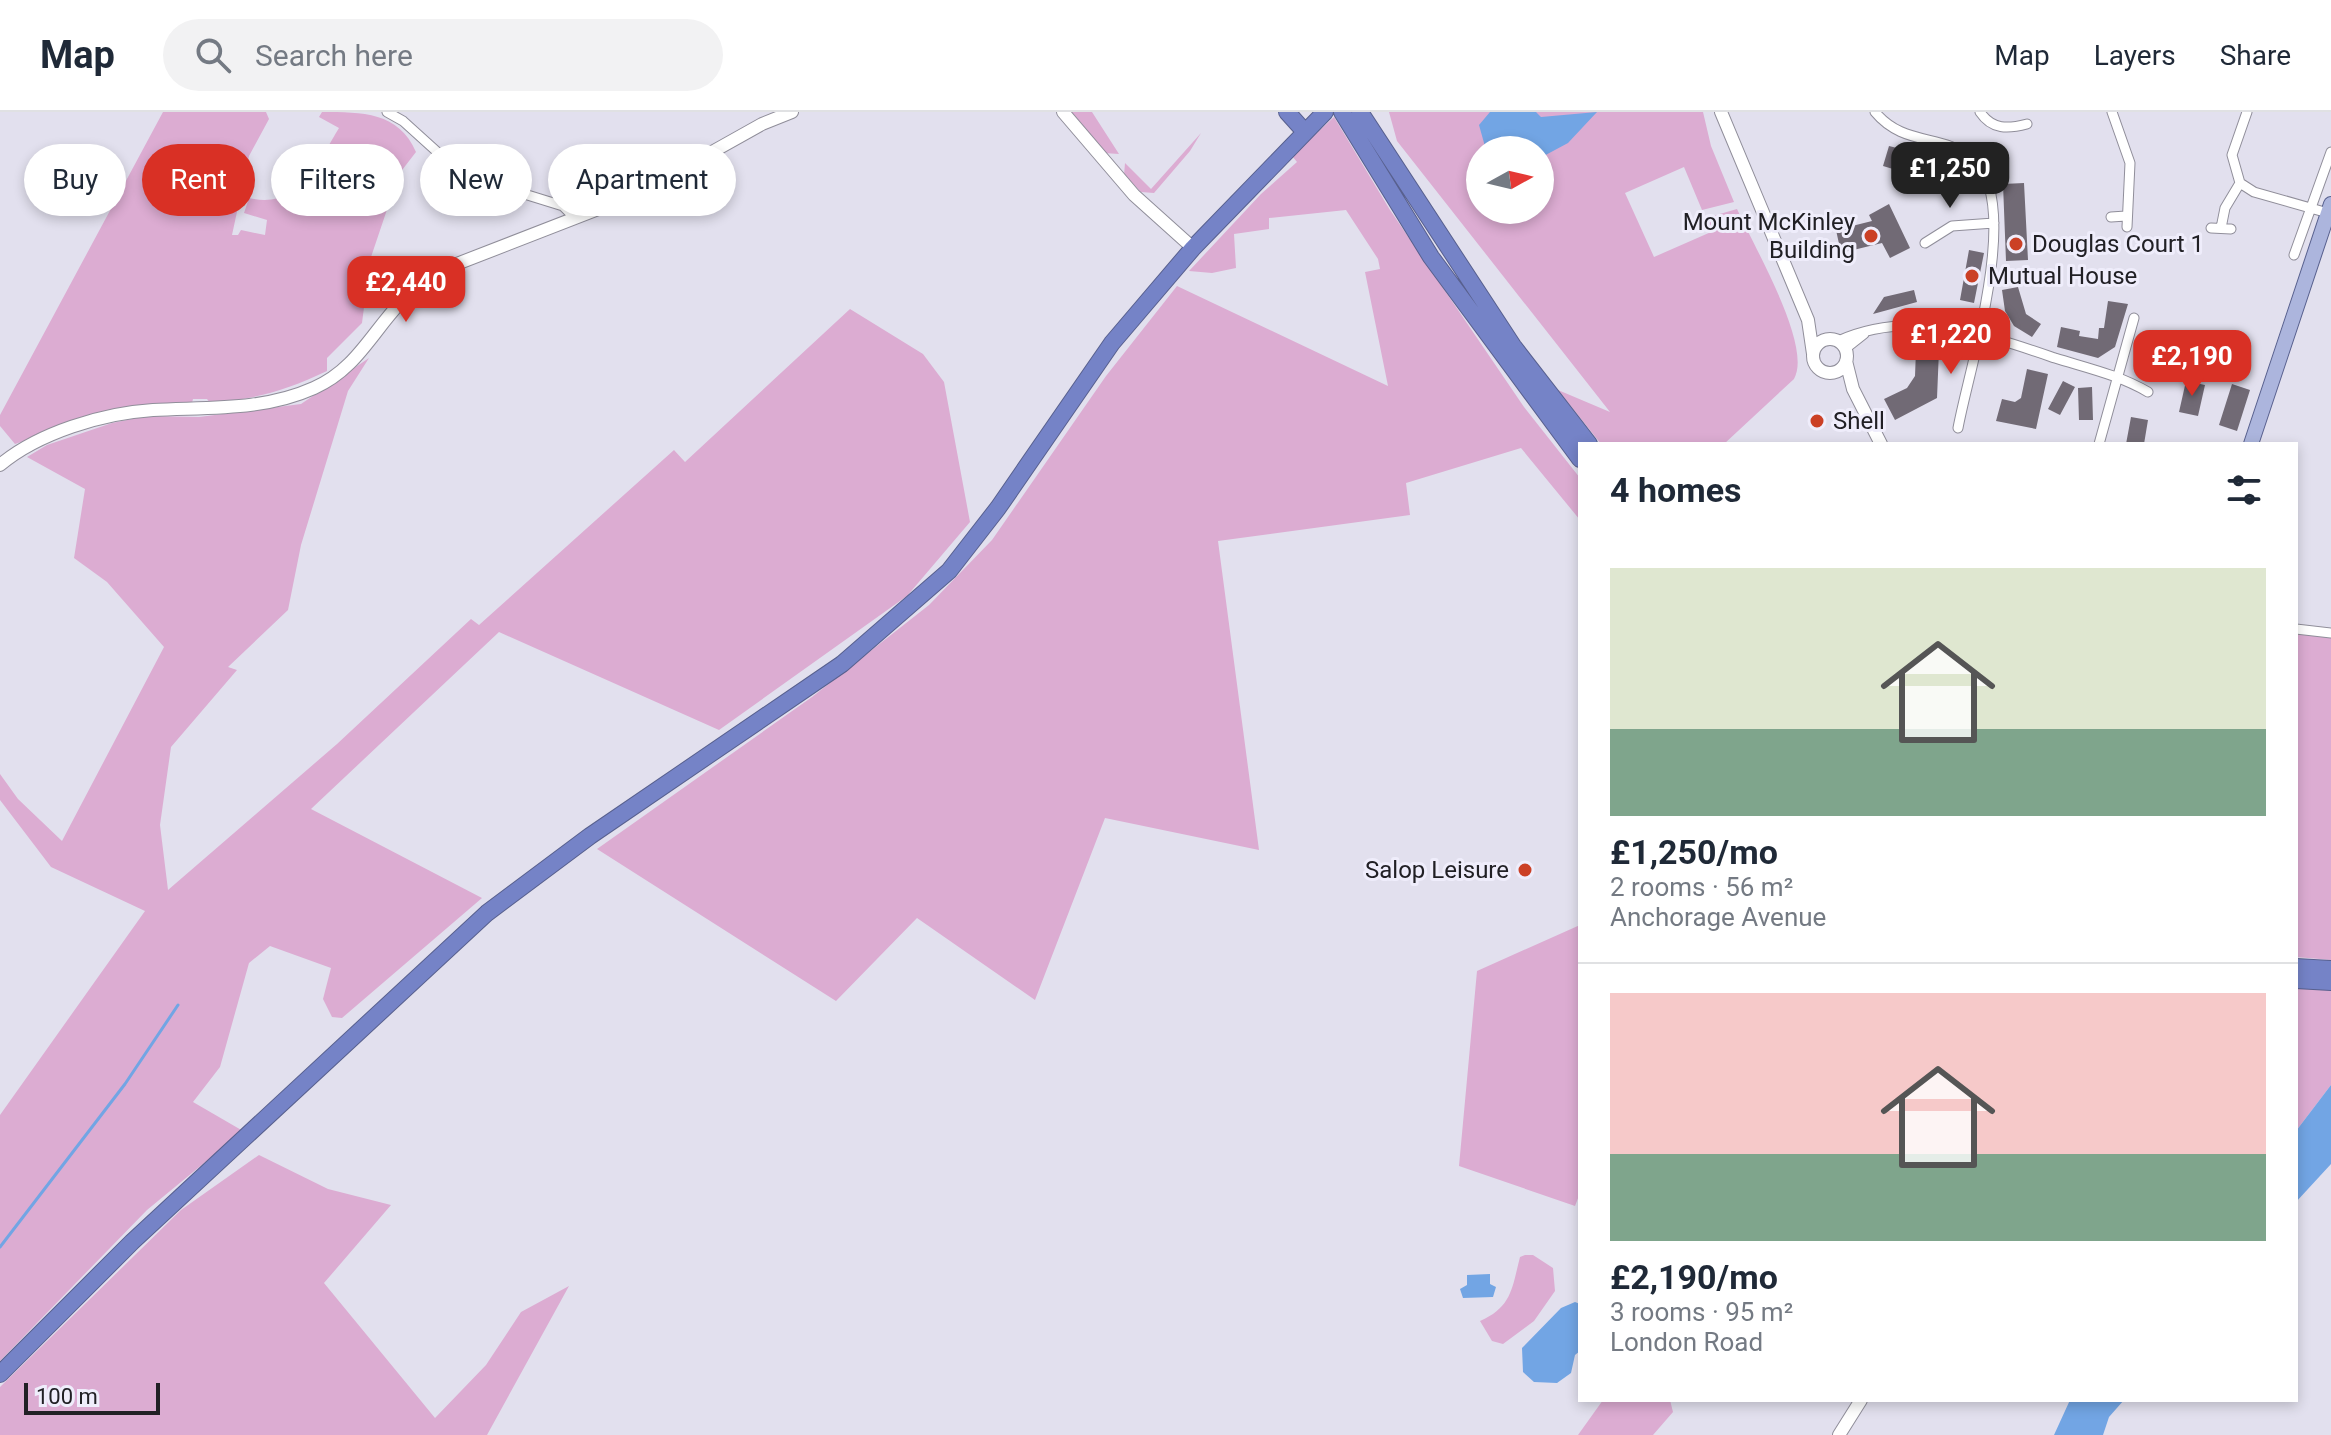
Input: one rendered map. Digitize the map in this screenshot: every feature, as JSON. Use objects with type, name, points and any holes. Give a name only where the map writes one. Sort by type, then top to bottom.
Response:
[{"type":"highway","points":[[1287,112],[1305,132]]},
{"type":"highway","points":[[1342,112],[1431,257],[1578,456]]},
{"type":"highway","points":[[1360,112],[1505,333],[1587,442]]},
{"type":"highway","points":[[0,1374],[132,1242],[487,913],[590,836],[842,664],[949,571],[998,508],[1112,343],[1193,248],[1323,114]]},
{"type":"highway","points":[[2298,967],[2331,969]]},
{"type":"highway","points":[[2298,980],[2331,982]]},
{"type":"main road","points":[[2252,442],[2329,209]]},
{"type":"street","points":[[387,112],[403,121],[445,159],[521,193],[563,206],[575,218]]},
{"type":"street","points":[[0,465],[24,448],[97,420],[152,410],[260,404],[317,387],[362,354],[399,305],[423,282],[449,267],[637,194],[762,124],[792,112]]},
{"type":"street","points":[[1063,112],[1134,195],[1193,248]]},
{"type":"street","points":[[1721,112],[1808,320],[1817,368],[1831,373],[1853,389]]},
{"type":"street","points":[[1875,112],[1895,131],[1959,149],[1979,165],[1990,188],[1994,223],[1993,264],[1958,428]]},
{"type":"street","points":[[1980,112],[1993,125],[2020,123]]},
{"type":"street","points":[[2111,217],[2126,221],[2130,163],[2112,112]]},
{"type":"street","points":[[2247,112],[2232,155],[2240,183],[2254,192],[2310,208],[2329,209]]},
{"type":"street","points":[[2294,247],[2331,152]]},
{"type":"street","points":[[2221,228],[2225,208],[2240,183]]},
{"type":"street","points":[[1925,243],[1952,226],[1994,223]]},
{"type":"street","points":[[2100,442],[2134,318]]},
{"type":"street","points":[[1808,320],[1839,348],[1853,389],[1880,442]]},
{"type":"street","points":[[1813,354],[1839,348],[1864,334],[1925,324],[1978,332],[2116,377],[2148,392]]},
{"type":"street","points":[[1831,373],[1840,370],[1839,348]]},
{"type":"street","points":[[2298,629],[2331,633]]},
{"type":"street","points":[[1839,1435],[1860,1402]]},
{"type":"shaded area","points":[[163,112],[266,112],[269,119],[255,145],[146,144]]},
{"type":"shaded area","points":[[322,112],[378,117],[400,129],[416,152],[404,168],[404,144],[329,144],[339,128],[319,117]]},
{"type":"shaded area","points":[[1069,112],[1092,112],[1119,154],[1104,153]]},
{"type":"shaded area","points":[[1389,112],[1703,112],[1711,146],[1734,202],[1702,210],[1684,167],[1625,193],[1654,257],[1711,232],[1706,218],[1737,209],[1789,320],[1798,364],[1794,379],[1726,442],[1599,442],[1558,390],[1610,412],[1397,141]]},
{"type":"shaded area","points":[[1334,117],[1390,210],[1524,407],[1578,475],[1578,518],[1521,448],[1406,483],[1410,515],[1218,541],[1259,850],[1105,818],[1035,1000],[917,918],[836,1001],[597,849],[812,697],[929,605],[992,540],[1106,376],[1177,286],[1388,386],[1365,272],[1380,269],[1378,259],[1346,210],[1269,218],[1269,229],[1234,234],[1236,268],[1212,273],[1189,271],[1261,194],[1297,162],[1292,156]]},
{"type":"shaded area","points":[[1201,133],[1190,151],[1154,193],[1141,192],[1124,175],[1125,163],[1151,189]]},
{"type":"shaded area","points":[[142,151],[142,216],[236,216],[232,235],[238,235],[241,230],[265,235],[267,220],[254,216],[255,199],[271,199],[271,216],[385,216],[370,260],[362,323],[327,358],[327,371],[284,389],[227,401],[210,403],[207,399],[193,399],[192,403],[123,411],[15,444],[0,426],[0,415],[107,216],[126,216],[126,181]]},
{"type":"shaded area","points":[[850,309],[923,354],[944,382],[970,522],[907,596],[719,730],[499,632],[311,809],[482,898],[342,1018],[332,1017],[323,999],[331,968],[270,946],[249,963],[220,1067],[193,1102],[243,1131],[147,1210],[0,1361],[0,1115],[145,911],[51,867],[0,800],[0,774],[18,799],[62,841],[164,647],[107,582],[74,558],[85,489],[27,457],[47,445],[112,423],[147,416],[199,417],[301,404],[369,358],[348,391],[301,545],[288,610],[228,667],[237,670],[171,747],[160,825],[168,890],[337,744],[471,619],[479,625],[674,450],[685,462]]},
{"type":"shaded area","points":[[2298,633],[2331,636],[2331,960],[2298,957]]},
{"type":"shaded area","points":[[1578,926],[1578,1198],[1575,1206],[1459,1166],[1477,971]]},
{"type":"shaded area","points":[[2298,989],[2331,989],[2331,1085],[2298,1128]]},
{"type":"shaded area","points":[[259,1155],[328,1189],[391,1205],[324,1283],[435,1418],[486,1365],[521,1312],[569,1286],[487,1435],[0,1435],[0,1387],[181,1210]]},
{"type":"shaded area","points":[[1533,1255],[1553,1268],[1555,1291],[1534,1321],[1503,1344],[1492,1341],[1480,1321],[1505,1303],[1520,1257]]},
{"type":"shaded area","points":[[1602,1402],[1670,1402],[1673,1412],[1653,1435],[1578,1435]]},
{"type":"water","points":[[1490,112],[1536,112],[1541,117],[1597,112],[1568,143],[1554,150],[1554,136],[1482,136],[1479,125]]},
{"type":"water","points":[[2331,1085],[2331,1164],[2298,1200],[2298,1128]]},
{"type":"water","points":[[1490,1274],[1490,1284],[1496,1287],[1493,1297],[1463,1298],[1460,1289],[1467,1285],[1467,1275]]},
{"type":"water","points":[[1578,1303],[1578,1353],[1571,1373],[1557,1383],[1534,1382],[1523,1372],[1522,1348],[1561,1308]]},
{"type":"water","points":[[2069,1402],[2122,1402],[2109,1417],[2103,1435],[2054,1435]]},
{"type":"building","points":[[1889,146],[1909,151],[1903,172],[1883,166]]},
{"type":"building","points":[[2024,183],[2028,260],[2006,261],[2003,184]]},
{"type":"building","name":"Mount McKinley Building","points":[[1889,204],[1910,248],[1890,258],[1882,243],[1841,253],[1836,230],[1872,221],[1869,215]]},
{"type":"building","name":"Mutual House","points":[[1969,250],[1984,253],[1974,303],[1960,300]]},
{"type":"building","points":[[2018,287],[2026,314],[2041,324],[2032,337],[2014,326],[2005,311],[2002,290]]},
{"type":"building","points":[[1914,290],[1917,302],[1873,314],[1884,297]]},
{"type":"building","points":[[2108,301],[2128,304],[2115,347],[2098,358],[2057,347],[2061,327],[2080,331],[2079,336],[2098,339],[2099,328],[2104,328]]},
{"type":"building","points":[[1922,346],[1939,350],[1937,398],[1895,420],[1884,399],[1907,388],[1915,376],[1916,350],[1922,350]]},
{"type":"building","points":[[2027,369],[2048,374],[2036,429],[1996,421],[2002,399],[2015,402],[2021,398]]},
{"type":"building","points":[[2063,381],[2075,387],[2060,415],[2048,409]]},
{"type":"building","points":[[2186,381],[2205,385],[2198,416],[2179,412]]},
{"type":"building","points":[[2232,384],[2250,390],[2237,431],[2219,425]]},
{"type":"building","points":[[2092,387],[2093,420],[2079,420],[2078,388]]},
{"type":"building","points":[[2131,417],[2148,420],[2144,442],[2126,442]]},
{"type":"waterway","points":[[0,1247],[125,1084],[178,1005]]},
{"type":"place","name":"Mount McKinley Building","points":[[1871,236]]},
{"type":"place","name":"Douglas Court 1","points":[[2016,244]]},
{"type":"place","name":"Mutual House","points":[[1972,276]]},
{"type":"place","name":"Shell","points":[[1817,421]]},
{"type":"place","name":"Salop Leisure","points":[[1525,870]]}]
